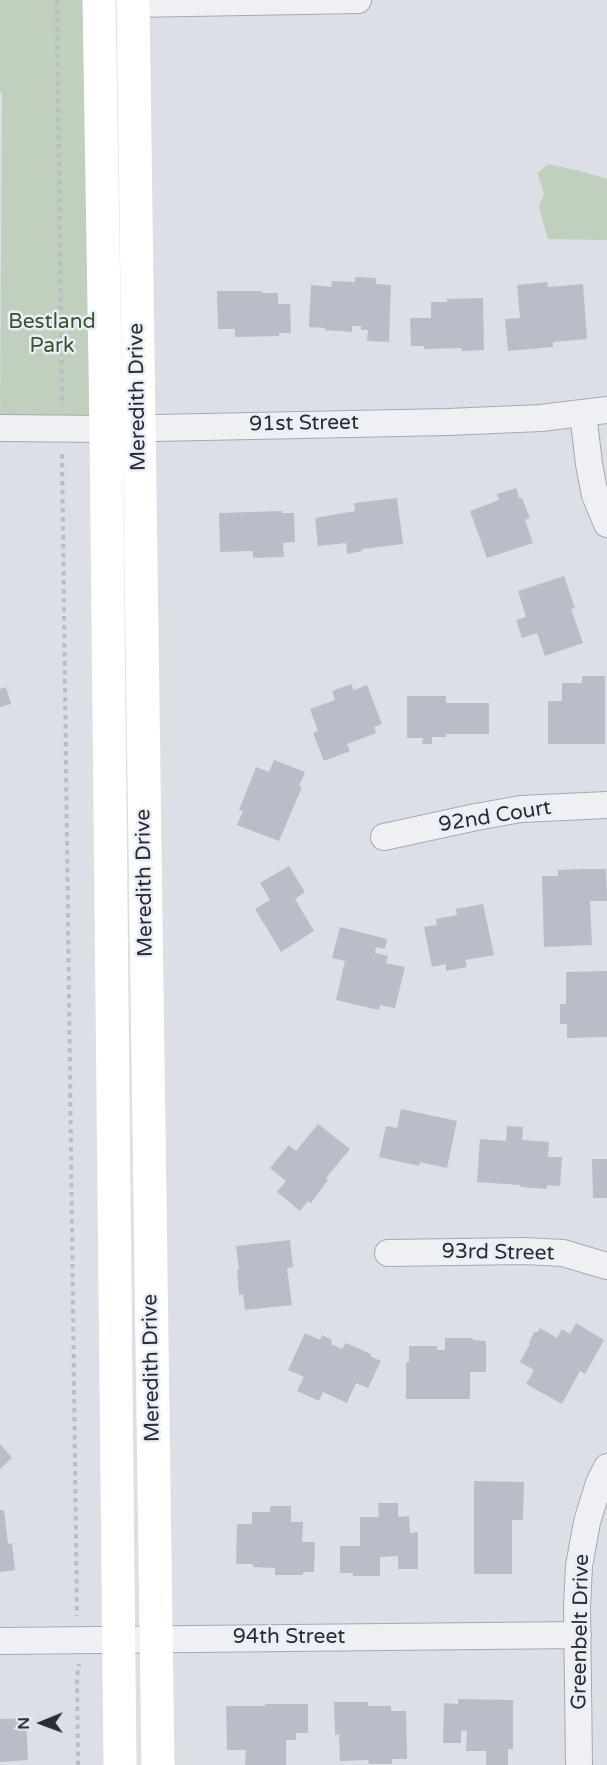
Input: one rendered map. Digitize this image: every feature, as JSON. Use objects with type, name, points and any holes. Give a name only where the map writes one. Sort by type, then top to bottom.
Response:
[{"type":"main road","name":"Meredith Drive","points":[[99,0],[106,429],[120,1765]]},
{"type":"main road","name":"Meredith Drive","points":[[133,2],[158,1765]]},
{"type":"street","points":[[133,2],[358,0]]},
{"type":"street","name":"91st Street","points":[[0,428],[106,429],[448,422],[540,418],[595,412]]},
{"type":"street","points":[[595,412],[589,464],[595,495],[607,524]]},
{"type":"street","name":"92nd Court","points":[[384,837],[521,809],[607,805]]},
{"type":"street","name":"93rd Street","points":[[388,1253],[525,1251],[563,1253],[607,1266]]},
{"type":"street","name":"Greenbelt Drive","points":[[579,1765],[579,1566],[587,1522],[599,1483],[607,1467]]},
{"type":"street","name":"94th Street","points":[[0,1641],[578,1635]]},
{"type":"path","points":[[57,0],[76,1611],[83,1640],[77,1676],[78,1765]]},
{"type":"green space","name":"Bestland Park","points":[[0,0],[99,0],[106,429],[0,428],[2,94],[0,91]]},
{"type":"green space","points":[[548,164],[607,179],[607,240],[548,239],[539,207],[544,193],[537,173]]},
{"type":"building","points":[[355,277],[376,278],[376,284],[391,285],[389,342],[367,341],[368,330],[361,330],[361,326],[352,326],[352,332],[309,327],[311,285],[331,287],[332,281],[355,282]]},
{"type":"building","points":[[547,282],[548,287],[583,284],[587,339],[553,342],[553,347],[508,351],[505,319],[520,318],[517,285]]},
{"type":"building","points":[[217,291],[278,293],[278,304],[290,304],[291,333],[279,333],[279,336],[235,337],[235,329],[218,329]]},
{"type":"building","points":[[483,298],[484,350],[424,349],[424,346],[411,346],[410,318],[431,318],[431,302]]},
{"type":"building","points":[[516,488],[530,518],[525,520],[533,543],[487,558],[470,511],[499,500],[497,494]]},
{"type":"building","points":[[397,498],[403,544],[362,549],[362,551],[347,554],[346,543],[318,546],[315,518],[355,511],[354,503]]},
{"type":"building","points":[[282,511],[282,513],[294,513],[295,542],[283,543],[284,557],[253,558],[253,551],[220,552],[219,513]]},
{"type":"building","points":[[564,576],[575,608],[571,609],[583,643],[545,656],[537,633],[522,638],[516,620],[526,617],[518,591]]},
{"type":"building","points":[[582,676],[605,676],[605,744],[548,744],[548,701],[562,701],[562,683],[582,683]]},
{"type":"building","points":[[351,684],[354,690],[367,685],[382,724],[374,727],[376,733],[347,744],[350,751],[324,761],[313,733],[318,731],[310,709],[335,700],[332,691]]},
{"type":"building","points":[[6,687],[11,704],[0,707],[0,689]]},
{"type":"building","points":[[407,696],[446,696],[446,703],[489,703],[489,734],[446,734],[446,737],[432,737],[432,744],[422,744],[423,738],[407,738]]},
{"type":"building","points":[[274,760],[305,772],[299,786],[302,787],[279,841],[237,825],[243,811],[239,810],[256,767],[269,772]]},
{"type":"building","points":[[289,866],[305,892],[295,899],[314,931],[281,952],[255,909],[270,900],[260,883]]},
{"type":"building","points":[[606,869],[607,901],[590,901],[592,945],[544,947],[542,876],[558,876],[558,870]]},
{"type":"building","points":[[483,904],[494,955],[465,960],[467,967],[446,971],[446,964],[432,967],[424,927],[437,925],[436,919],[457,915],[456,909]]},
{"type":"building","points":[[340,927],[387,939],[385,949],[376,947],[375,953],[388,956],[386,963],[405,967],[395,1008],[380,1005],[379,1010],[336,1000],[345,961],[332,958]]},
{"type":"building","points":[[607,971],[607,1037],[567,1038],[567,1024],[560,1024],[560,1004],[566,1004],[566,972]]},
{"type":"building","points":[[401,1109],[457,1121],[447,1168],[420,1162],[419,1166],[379,1157],[386,1126],[397,1128]]},
{"type":"building","points":[[318,1124],[350,1149],[326,1178],[328,1180],[311,1203],[308,1201],[300,1211],[277,1192],[286,1181],[270,1168],[289,1145],[296,1151]]},
{"type":"building","points":[[507,1126],[523,1127],[522,1140],[549,1142],[548,1157],[562,1157],[560,1186],[547,1185],[547,1189],[477,1182],[480,1139],[506,1141]]},
{"type":"building","points":[[592,1159],[607,1159],[607,1198],[593,1198]]},
{"type":"building","points":[[290,1240],[293,1267],[287,1268],[292,1305],[245,1310],[243,1294],[239,1295],[236,1246]]},
{"type":"building","points":[[576,1323],[604,1340],[585,1374],[580,1371],[562,1404],[526,1384],[534,1370],[520,1362],[534,1332],[538,1332],[540,1328],[557,1338],[562,1329],[570,1334]]},
{"type":"building","points":[[305,1333],[320,1340],[322,1335],[332,1340],[331,1344],[342,1349],[346,1343],[381,1361],[368,1388],[356,1383],[347,1403],[323,1392],[319,1401],[297,1391],[304,1377],[288,1370]]},
{"type":"building","points":[[445,1338],[473,1338],[473,1340],[486,1341],[486,1372],[470,1372],[470,1399],[406,1399],[406,1362],[409,1362],[409,1346],[437,1346],[437,1350],[445,1350]]},
{"type":"building","points":[[0,1444],[12,1458],[0,1469]]},
{"type":"building","points":[[474,1481],[524,1482],[523,1520],[512,1520],[512,1574],[474,1574]]},
{"type":"building","points":[[378,1503],[398,1503],[398,1517],[409,1516],[410,1533],[418,1532],[418,1569],[398,1569],[398,1556],[380,1557],[380,1576],[353,1576],[353,1573],[340,1573],[340,1546],[360,1546],[360,1517],[379,1517]]},
{"type":"building","points":[[270,1506],[291,1506],[291,1522],[303,1522],[302,1542],[315,1542],[314,1572],[303,1572],[303,1575],[275,1575],[275,1568],[236,1564],[237,1524],[252,1524],[252,1512],[270,1512]]},
{"type":"building","points":[[0,1510],[4,1510],[8,1544],[12,1543],[15,1570],[0,1572]]},
{"type":"building","points":[[458,1699],[513,1700],[513,1749],[508,1749],[508,1765],[486,1765],[486,1751],[466,1751],[467,1731],[461,1731],[461,1743],[443,1743],[444,1703],[458,1704]]},
{"type":"building","points":[[334,1702],[368,1702],[368,1706],[391,1706],[391,1711],[406,1711],[407,1759],[392,1759],[392,1764],[369,1764],[368,1760],[340,1761],[339,1734],[335,1735]]},
{"type":"building","points":[[265,1704],[308,1704],[308,1733],[296,1733],[296,1740],[286,1740],[286,1765],[245,1765],[246,1750],[227,1750],[226,1706],[265,1706]]},
{"type":"building","points":[[26,1718],[28,1760],[0,1762],[0,1719]]}]
